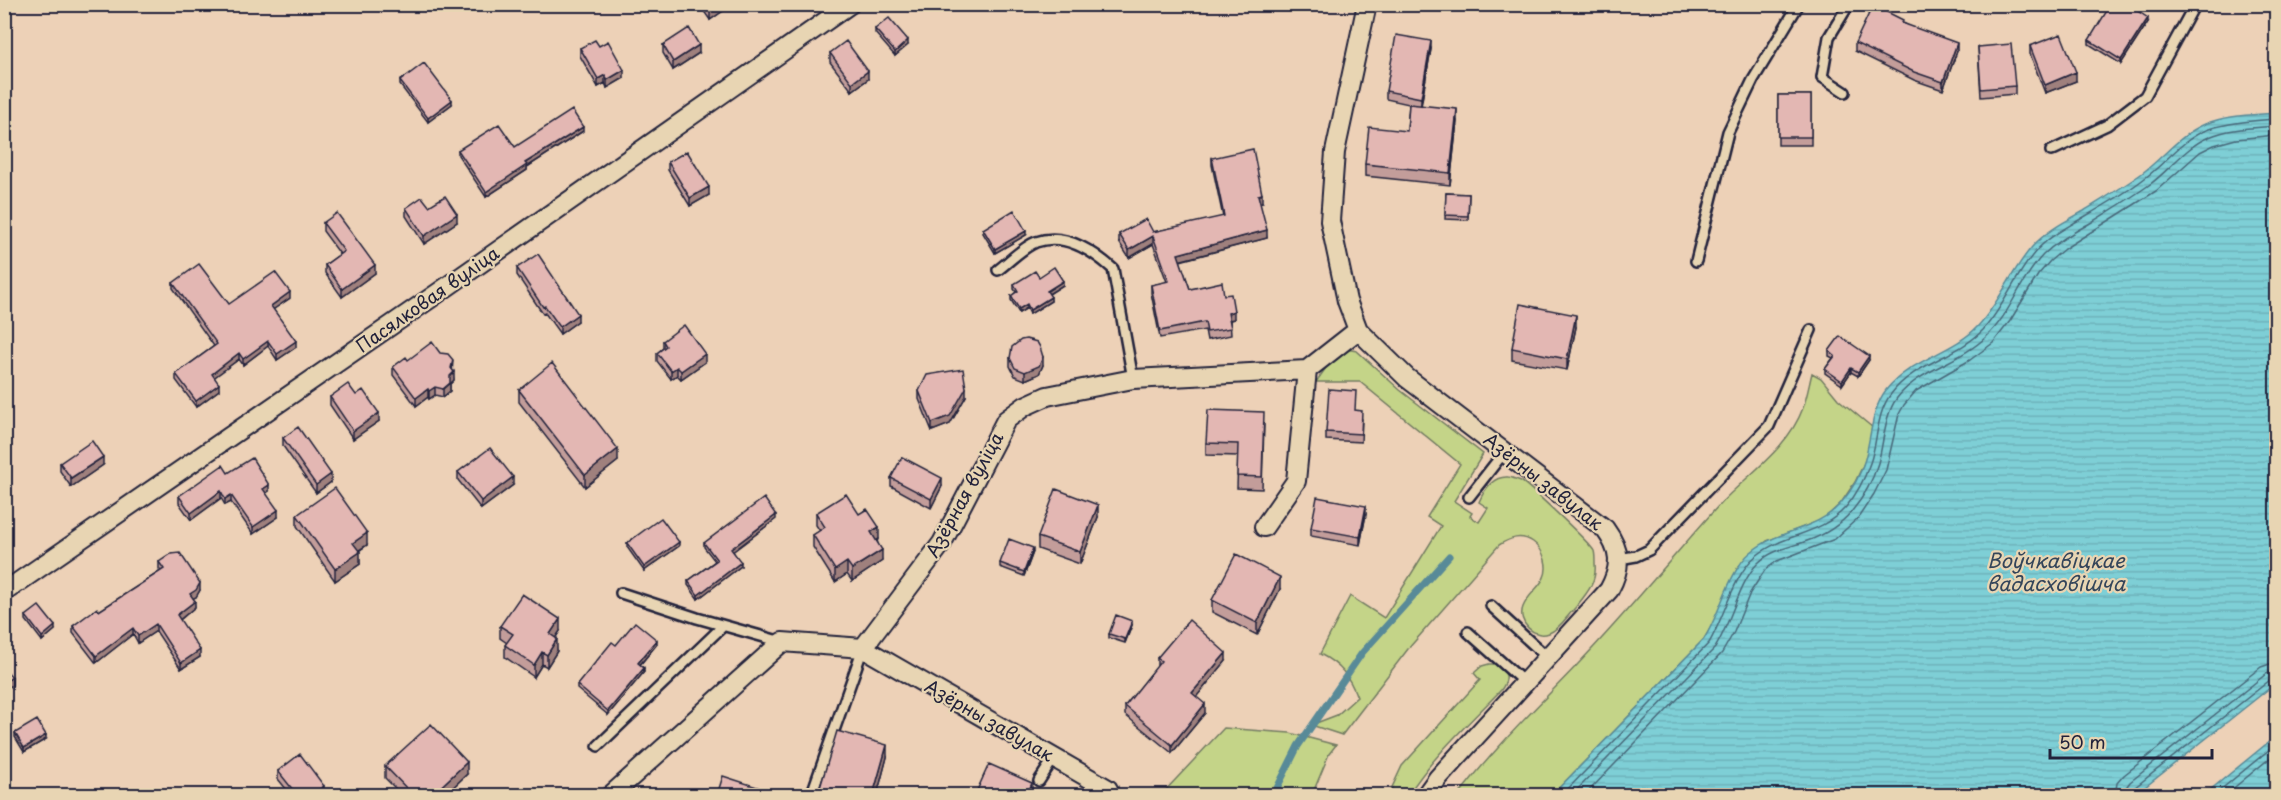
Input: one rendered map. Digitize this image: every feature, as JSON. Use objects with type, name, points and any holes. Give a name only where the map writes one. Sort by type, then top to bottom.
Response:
[{"type":"street","name":"Пасялковая вуліца","points":[[4,592],[438,293],[850,4]]},
{"type":"street","points":[[1264,527],[1296,481],[1307,370],[1358,330],[1345,292],[1330,221],[1335,152],[1366,4]]},
{"type":"street","name":"Азёрны завулак","points":[[1358,330],[1407,378],[1605,529],[1614,541],[1618,559]]},
{"type":"street","name":"Азёрная вуліца","points":[[863,648],[942,543],[1006,420],[1025,405],[1047,396],[1133,379],[1307,370]]},
{"type":"street","points":[[1425,795],[1609,590],[1617,576],[1618,559]]},
{"type":"street","points":[[610,795],[782,642],[863,648]]},
{"type":"street","name":"Азёрны завулак","points":[[863,648],[1108,789],[1105,795]]},
{"type":"lane","points":[[1696,261],[1728,132],[1753,80],[1799,4]]},
{"type":"lane","points":[[1845,92],[1822,77],[1829,37],[1849,4]]},
{"type":"lane","points":[[2051,152],[2107,125],[2145,96],[2195,4]]},
{"type":"lane","points":[[998,270],[1034,243],[1050,239],[1068,242],[1100,256],[1113,269],[1133,379]]},
{"type":"lane","points":[[1618,559],[1636,556],[1649,550],[1769,426],[1811,330]]},
{"type":"lane","points":[[1469,497],[1504,451]]},
{"type":"lane","points":[[621,593],[723,626],[782,642]]},
{"type":"lane","points":[[1491,606],[1548,658]]},
{"type":"lane","points":[[598,746],[723,626]]},
{"type":"lane","points":[[1468,632],[1525,683]]},
{"type":"lane","points":[[811,795],[863,648]]},
{"type":"lane","points":[[1039,782],[1054,758]]},
{"type":"green space","points":[[1346,349],[1357,351],[1400,390],[1483,454],[1454,501],[1472,513],[1470,516],[1479,522],[1488,508],[1479,502],[1486,489],[1494,481],[1508,477],[1521,481],[1590,546],[1594,552],[1595,571],[1590,588],[1563,622],[1549,633],[1538,634],[1528,628],[1522,618],[1522,613],[1526,601],[1545,575],[1543,555],[1535,544],[1524,538],[1511,539],[1499,545],[1408,649],[1342,735],[1311,725],[1337,715],[1357,697],[1343,672],[1334,662],[1320,654],[1350,596],[1384,618],[1441,526],[1427,517],[1460,464],[1360,382],[1316,382],[1337,352]]},
{"type":"green space","points":[[1812,373],[1821,378],[1838,399],[1873,428],[1865,461],[1841,503],[1824,519],[1767,541],[1738,567],[1704,639],[1552,795],[1458,796],[1501,744],[1596,645],[1720,504],[1778,448],[1788,436],[1803,408]]},
{"type":"green space","points":[[1496,664],[1505,672],[1506,679],[1501,690],[1440,754],[1408,795],[1388,796],[1402,766],[1480,680],[1474,673],[1482,666]]},
{"type":"green space","points":[[1224,728],[1290,733],[1336,745],[1329,754],[1312,795],[1161,795]]},
{"type":"water","name":"Воўчкавіцкае вадасховішча","points":[[2276,113],[2276,683],[2135,795],[1552,795],[1704,639],[1743,560],[1762,544],[1821,519],[1841,503],[1861,471],[1875,414],[1886,390],[1908,370],[1957,343],[1978,326],[1993,307],[2025,256],[2038,241],[2141,174],[2179,140],[2205,124],[2240,116]]},
{"type":"water","points":[[2276,736],[2276,795],[2204,795]]},
{"type":"building","points":[[2111,4],[2127,4],[2148,18],[2121,60],[2089,40]]},
{"type":"building","points":[[1873,5],[1903,20],[1902,23],[1957,43],[1943,82],[1914,72],[1855,43]]},
{"type":"building","points":[[889,18],[908,40],[895,52],[875,29]]},
{"type":"building","points":[[689,28],[699,45],[673,62],[663,45]]},
{"type":"building","points":[[2061,34],[2076,72],[2045,85],[2030,46]]},
{"type":"building","points":[[1396,35],[1431,41],[1421,98],[1386,91]]},
{"type":"building","points":[[595,40],[599,46],[608,41],[624,70],[607,80],[605,75],[598,79],[580,48]]},
{"type":"building","points":[[846,41],[868,71],[852,83],[830,53]]},
{"type":"building","points":[[2011,44],[2015,86],[1981,89],[1978,47]]},
{"type":"building","points":[[424,63],[452,100],[428,118],[400,81]]},
{"type":"building","points":[[1778,95],[1811,95],[1811,137],[1778,137]]},
{"type":"building","points":[[1409,104],[1457,109],[1450,173],[1365,164],[1369,127],[1407,131]]},
{"type":"building","points":[[572,110],[583,127],[525,163],[527,165],[486,192],[458,150],[499,124],[515,147]]},
{"type":"building","points":[[1253,149],[1262,194],[1258,195],[1267,230],[1178,254],[1190,289],[1222,282],[1224,295],[1231,294],[1234,311],[1228,313],[1231,328],[1207,332],[1205,322],[1160,331],[1151,285],[1169,281],[1153,236],[1129,250],[1119,234],[1146,219],[1153,232],[1224,216],[1212,158]]},
{"type":"building","points":[[687,151],[709,187],[690,198],[668,162]]},
{"type":"building","points":[[1446,193],[1469,194],[1468,216],[1445,215]]},
{"type":"building","points":[[445,196],[457,214],[424,236],[406,208],[422,197],[429,206]]},
{"type":"building","points":[[1014,210],[1026,231],[995,249],[983,229]]},
{"type":"building","points":[[337,213],[375,265],[342,289],[325,265],[344,251],[323,223]]},
{"type":"building","points":[[538,254],[578,314],[560,327],[545,306],[543,307],[517,268]]},
{"type":"building","points":[[199,264],[229,304],[275,272],[290,292],[271,306],[296,341],[277,354],[268,341],[243,359],[239,353],[212,374],[219,384],[196,401],[176,374],[217,344],[173,283]]},
{"type":"building","points":[[1054,267],[1063,281],[1047,291],[1051,297],[1030,310],[1027,304],[1019,309],[1011,296],[1018,291],[1014,284],[1035,271],[1039,277]]},
{"type":"building","points":[[1520,304],[1576,315],[1567,359],[1512,348]]},
{"type":"building","points":[[684,325],[705,354],[681,371],[677,367],[671,371],[657,353],[666,346],[663,341]]},
{"type":"building","points":[[1840,336],[1869,356],[1858,372],[1851,368],[1842,381],[1825,369],[1835,356],[1829,351]]},
{"type":"building","points":[[1026,339],[1037,342],[1043,357],[1039,366],[1025,372],[1015,368],[1010,358],[1012,347]]},
{"type":"building","points":[[432,342],[440,353],[448,354],[453,360],[451,368],[454,372],[450,376],[450,383],[443,389],[435,387],[429,391],[428,389],[416,398],[393,367],[406,357],[408,360]]},
{"type":"building","points":[[552,363],[618,449],[585,475],[519,390]]},
{"type":"building","points":[[963,369],[966,388],[950,416],[932,423],[919,391],[927,375]]},
{"type":"building","points":[[348,384],[356,395],[363,390],[379,413],[353,431],[330,397]]},
{"type":"building","points":[[1329,389],[1356,391],[1355,410],[1362,411],[1361,434],[1326,432]]},
{"type":"building","points":[[1208,410],[1264,412],[1262,477],[1237,476],[1238,444],[1206,443]]},
{"type":"building","points":[[298,427],[331,474],[316,485],[283,438]]},
{"type":"building","points":[[92,441],[103,457],[71,478],[60,463]]},
{"type":"building","points":[[490,448],[513,477],[481,501],[458,472]]},
{"type":"building","points":[[902,457],[942,478],[931,499],[891,478]]},
{"type":"building","points":[[252,458],[269,485],[263,489],[278,510],[253,527],[231,495],[225,499],[221,491],[191,513],[179,496],[223,465],[228,473]]},
{"type":"building","points":[[335,488],[367,533],[353,543],[360,552],[335,569],[297,515]]},
{"type":"building","points":[[1056,489],[1098,505],[1080,552],[1038,537]]},
{"type":"building","points":[[846,494],[859,514],[867,509],[879,527],[871,532],[882,550],[852,569],[847,562],[835,570],[813,535],[825,527],[816,513]]},
{"type":"building","points":[[1317,497],[1366,506],[1360,537],[1311,528]]},
{"type":"building","points":[[764,498],[776,515],[731,549],[741,562],[698,595],[688,581],[717,560],[704,543]]},
{"type":"building","points":[[661,518],[679,542],[644,567],[627,543]]},
{"type":"building","points":[[1009,539],[1033,548],[1024,572],[1000,563]]},
{"type":"building","points":[[180,553],[200,583],[190,594],[195,601],[177,615],[200,650],[181,663],[156,624],[138,636],[133,628],[96,656],[73,626],[97,608],[99,611],[164,569],[159,562],[171,554]]},
{"type":"building","points":[[1236,554],[1280,577],[1257,623],[1212,600]]},
{"type":"building","points":[[522,594],[560,619],[550,634],[557,639],[547,655],[542,652],[534,665],[505,645],[513,634],[500,626]]},
{"type":"building","points":[[39,606],[55,626],[42,637],[26,616]]},
{"type":"building","points":[[1116,615],[1132,621],[1125,639],[1109,634]]},
{"type":"building","points":[[1189,620],[1226,653],[1192,693],[1205,704],[1172,745],[1125,706],[1161,661],[1157,658]]},
{"type":"building","points":[[635,622],[657,640],[638,663],[644,668],[608,711],[577,685],[612,642],[616,645]]},
{"type":"building","points":[[4,668],[12,677],[4,683]]},
{"type":"building","points":[[37,720],[46,735],[24,748],[15,733]]},
{"type":"building","points":[[431,724],[467,762],[432,795],[413,795],[385,766]]},
{"type":"building","points":[[837,731],[887,745],[873,795],[836,795],[819,791]]},
{"type":"building","points":[[300,754],[324,786],[312,795],[297,795],[278,771]]},
{"type":"building","points":[[989,764],[1032,783],[1027,795],[975,795]]},
{"type":"building","points":[[723,776],[782,795],[717,795]]},
{"type":"waterway","points":[[1273,796],[1298,746],[1362,653],[1449,556]]}]
